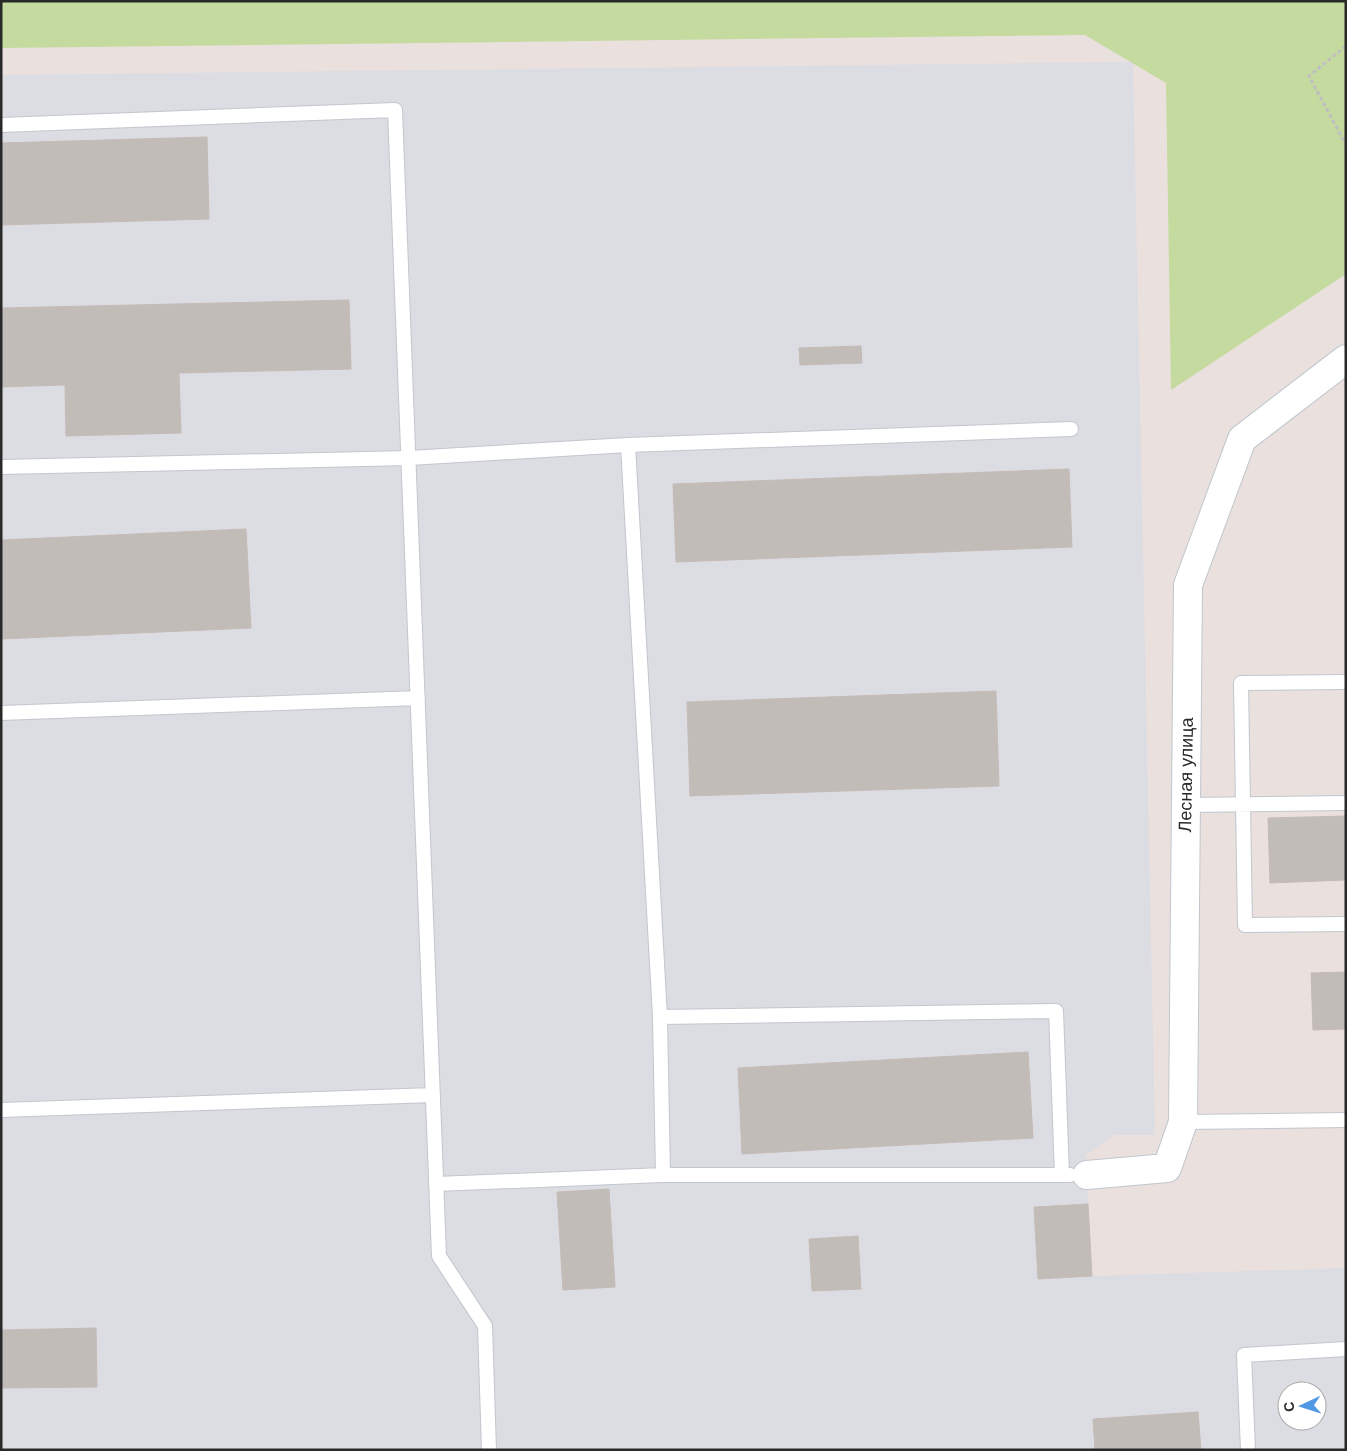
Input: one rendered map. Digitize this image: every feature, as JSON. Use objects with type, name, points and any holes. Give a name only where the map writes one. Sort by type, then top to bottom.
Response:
[{"type":"street","name":"Лесная улица","points":[[1074,1175],[1167,1168],[1183,1122],[1188,585],[1242,439],[1346,359]]},
{"type":"lane","points":[[1,125],[395,110],[439,1256],[485,1326],[489,1450]]},
{"type":"lane","points":[[1,468],[409,458],[628,445],[1072,430]]},
{"type":"lane","points":[[628,445],[660,1017],[663,1175]]},
{"type":"lane","points":[[1346,682],[1241,683],[1245,925],[1346,924]]},
{"type":"lane","points":[[1,713],[418,698]]},
{"type":"lane","points":[[1186,805],[1346,803]]},
{"type":"lane","points":[[436,1184],[663,1175],[1074,1175],[1056,1011],[660,1017]]},
{"type":"lane","points":[[1,1110],[433,1095]]},
{"type":"lane","points":[[1183,1122],[1346,1120]]},
{"type":"lane","points":[[1248,1450],[1244,1355],[1346,1349]]},
{"type":"path","points":[[1346,46],[1309,76],[1346,145]]},
{"type":"shaded area","points":[[1133,62],[1155,1135],[1114,1135],[1086,1155],[1092,1276],[1346,1268],[1346,1450],[1,1450],[1,75]]},
{"type":"green space","points":[[1,1],[1346,1],[1346,274],[1171,390],[1166,83],[1085,35],[1,48]]},
{"type":"building","points":[[207,137],[209,219],[1,225],[1,143]]},
{"type":"building","points":[[349,300],[351,369],[179,373],[181,433],[66,436],[65,385],[1,387],[1,308]]},
{"type":"building","points":[[861,346],[862,363],[800,365],[799,348]]},
{"type":"building","points":[[1069,469],[1072,547],[676,562],[673,484]]},
{"type":"building","points":[[246,529],[251,628],[1,639],[1,540]]},
{"type":"building","points":[[996,691],[999,786],[690,796],[687,702]]},
{"type":"building","points":[[1346,816],[1346,880],[1270,883],[1268,818]]},
{"type":"building","points":[[1346,972],[1346,1029],[1313,1030],[1311,973]]},
{"type":"building","points":[[1028,1052],[1033,1138],[742,1154],[738,1068]]},
{"type":"building","points":[[609,1189],[615,1287],[563,1290],[557,1192]]},
{"type":"building","points":[[1088,1204],[1092,1276],[1038,1279],[1034,1207]]},
{"type":"building","points":[[858,1236],[861,1289],[812,1291],[809,1239]]},
{"type":"building","points":[[96,1328],[97,1387],[1,1388],[1,1330]]},
{"type":"building","points":[[1198,1412],[1201,1450],[1095,1450],[1093,1419]]}]
